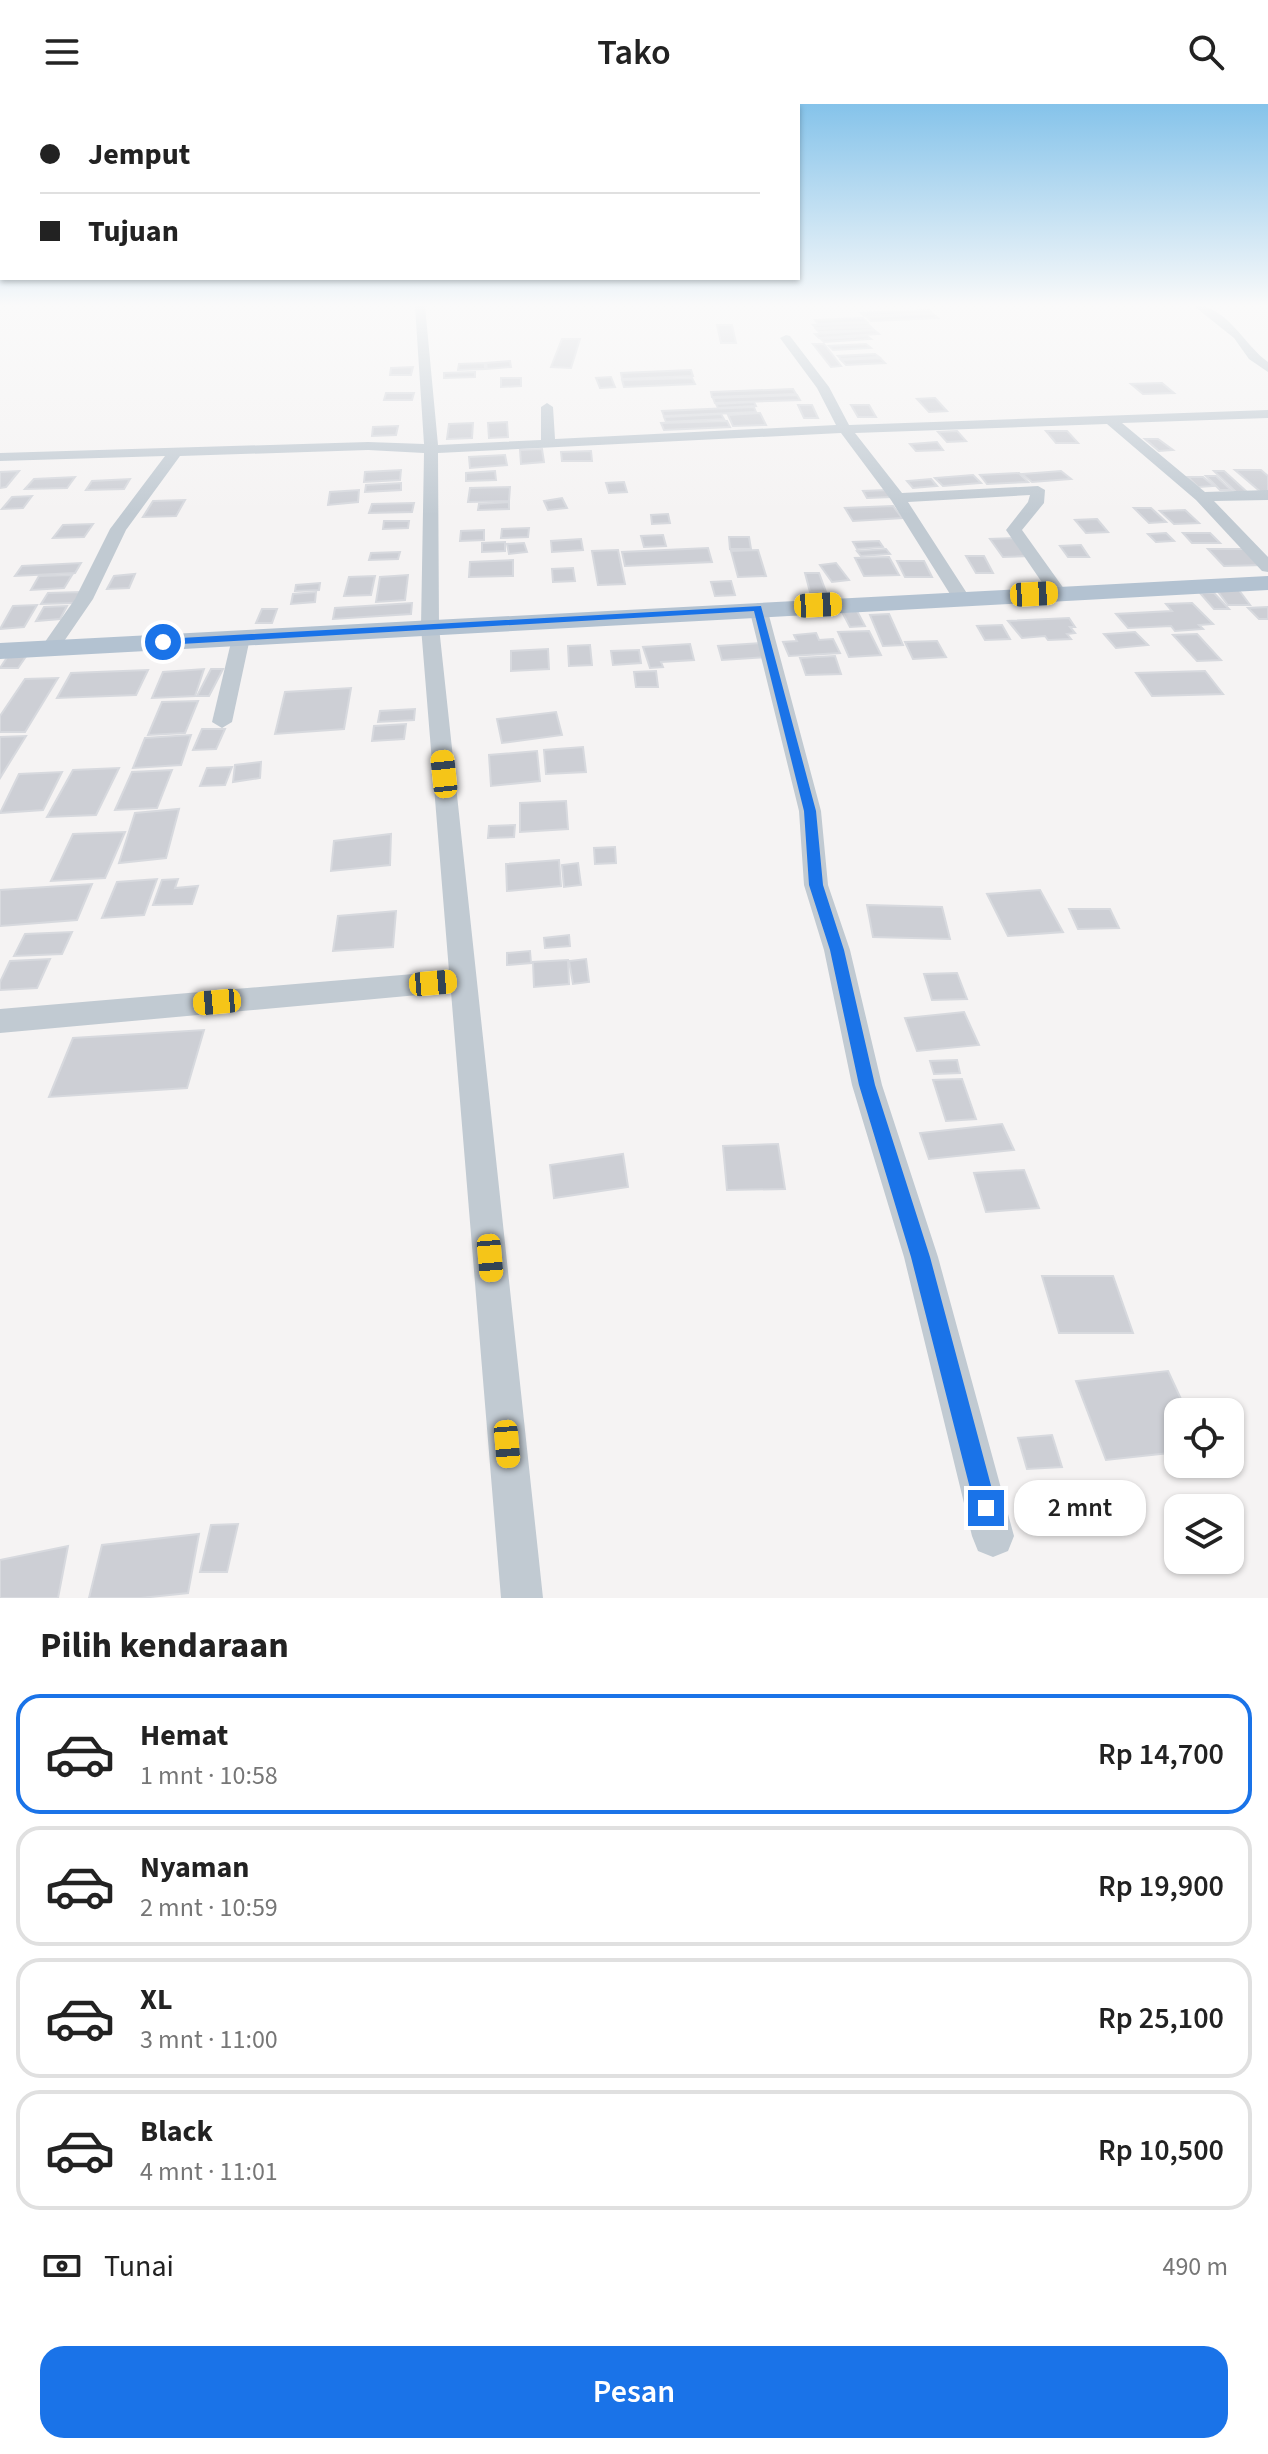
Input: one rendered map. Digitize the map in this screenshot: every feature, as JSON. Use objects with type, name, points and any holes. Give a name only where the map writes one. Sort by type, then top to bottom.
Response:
[{"type":"main road","points":[[0,651],[1268,583]]},
{"type":"street","points":[[425,376],[431,449],[430,627],[522,1598]]},
{"type":"street","points":[[814,376],[845,429],[898,498],[961,598]]},
{"type":"street","points":[[547,407],[548,444]]},
{"type":"street","points":[[0,457],[368,446],[431,449],[845,429],[1268,414]]},
{"type":"street","points":[[1109,419],[1201,497],[1268,567]]},
{"type":"street","points":[[49,649],[84,599],[118,529],[176,451]]},
{"type":"street","points":[[898,498],[1038,490],[1036,503],[1014,530],[1058,593]]},
{"type":"street","points":[[1201,497],[1268,495]]},
{"type":"street","points":[[758,608],[810,811],[816,885],[837,950],[867,1085],[921,1257],[993,1536]]},
{"type":"street","points":[[222,722],[241,638]]},
{"type":"street","points":[[0,1021],[464,980]]},
{"type":"building","points":[[444,376],[475,376],[475,377]]},
{"type":"building","points":[[621,376],[693,376],[622,379]]},
{"type":"building","points":[[611,377],[615,387],[600,388],[596,378]]},
{"type":"building","points":[[501,378],[521,378],[521,386],[501,387]]},
{"type":"building","points":[[692,378],[695,384],[624,387],[622,380]]},
{"type":"building","points":[[1162,383],[1174,393],[1143,394],[1131,384]]},
{"type":"building","points":[[793,389],[796,394],[712,397],[711,392]]},
{"type":"building","points":[[386,393],[414,393],[412,400],[384,400]]},
{"type":"building","points":[[797,395],[800,400],[715,403],[713,398]]},
{"type":"building","points":[[935,398],[947,411],[929,412],[917,399]]},
{"type":"building","points":[[754,402],[756,406],[718,408],[716,404]]},
{"type":"building","points":[[798,405],[812,405],[818,418],[804,418]]},
{"type":"building","points":[[851,405],[869,405],[876,417],[858,417]]},
{"type":"building","points":[[754,407],[756,412],[664,416],[662,411]]},
{"type":"building","points":[[760,413],[766,425],[733,426],[728,415]]},
{"type":"building","points":[[721,414],[724,419],[666,422],[664,417]]},
{"type":"building","points":[[727,421],[730,427],[664,430],[661,423]]},
{"type":"building","points":[[507,422],[508,437],[489,438],[488,423]]},
{"type":"building","points":[[473,423],[472,438],[447,439],[449,424]]},
{"type":"building","points":[[398,426],[396,435],[372,436],[373,427]]},
{"type":"building","points":[[957,431],[966,441],[947,442],[938,432]]},
{"type":"building","points":[[1046,431],[1067,431],[1078,443],[1056,443]]},
{"type":"building","points":[[1145,439],[1158,439],[1173,450],[1159,451]]},
{"type":"building","points":[[937,442],[943,450],[916,451],[910,444]]},
{"type":"building","points":[[542,449],[544,462],[521,464],[520,450]]},
{"type":"building","points":[[591,451],[592,461],[562,461],[561,452]]},
{"type":"building","points":[[505,455],[507,465],[470,468],[469,457]]},
{"type":"building","points":[[401,470],[400,480],[364,482],[365,472]]},
{"type":"building","points":[[1235,470],[1261,470],[1268,476],[1268,493],[1262,493]]},
{"type":"building","points":[[19,471],[6,487],[0,488],[0,472]]},
{"type":"building","points":[[495,471],[496,480],[466,481],[466,473]]},
{"type":"building","points":[[1061,471],[1071,479],[1032,482],[1022,474]]},
{"type":"building","points":[[1214,471],[1224,471],[1247,492],[1236,492]]},
{"type":"building","points":[[1019,473],[1028,482],[987,484],[980,475]]},
{"type":"building","points":[[973,475],[981,483],[943,486],[935,478]]},
{"type":"building","points":[[1206,476],[1216,476],[1231,490],[1220,490]]},
{"type":"building","points":[[75,477],[67,488],[25,489],[34,479]]},
{"type":"building","points":[[1188,477],[1203,477],[1214,486],[1198,487]]},
{"type":"building","points":[[130,479],[124,489],[86,490],[92,481]]},
{"type":"building","points":[[931,479],[937,486],[913,488],[907,481]]},
{"type":"building","points":[[624,482],[627,492],[609,493],[606,483]]},
{"type":"building","points":[[401,483],[401,490],[365,492],[366,485]]},
{"type":"building","points":[[510,487],[509,501],[468,502],[470,488]]},
{"type":"building","points":[[359,490],[358,502],[328,505],[330,492]]},
{"type":"building","points":[[887,490],[891,497],[867,498],[863,491]]},
{"type":"building","points":[[32,496],[23,508],[2,509],[12,497]]},
{"type":"building","points":[[562,498],[567,508],[548,510],[544,501]]},
{"type":"building","points":[[185,500],[176,516],[143,517],[153,501]]},
{"type":"building","points":[[509,502],[509,509],[478,510],[479,504]]},
{"type":"building","points":[[414,503],[412,512],[369,513],[372,504]]},
{"type":"building","points":[[893,506],[902,518],[853,521],[845,508]]},
{"type":"building","points":[[1134,508],[1151,508],[1166,522],[1149,523]]},
{"type":"building","points":[[1185,510],[1199,523],[1174,524],[1160,511]]},
{"type":"building","points":[[668,514],[670,523],[652,524],[651,515]]},
{"type":"building","points":[[1097,519],[1108,532],[1086,533],[1075,520]]},
{"type":"building","points":[[384,521],[409,521],[408,528],[383,529]]},
{"type":"building","points":[[93,524],[84,537],[53,538],[63,525]]},
{"type":"building","points":[[529,528],[528,537],[501,538],[502,529]]},
{"type":"building","points":[[484,530],[484,540],[460,541],[461,531]]},
{"type":"building","points":[[1166,533],[1174,541],[1156,542],[1148,534]]},
{"type":"building","points":[[1183,533],[1210,533],[1220,543],[1192,543]]},
{"type":"building","points":[[663,535],[666,546],[644,547],[641,536]]},
{"type":"building","points":[[729,537],[749,537],[751,549],[730,549]]},
{"type":"building","points":[[1016,538],[1030,556],[1003,557],[990,539]]},
{"type":"building","points":[[581,539],[583,550],[552,552],[551,541]]},
{"type":"building","points":[[879,541],[883,547],[857,549],[853,542]]},
{"type":"building","points":[[505,542],[505,551],[482,552],[482,543]]},
{"type":"building","points":[[524,543],[527,552],[509,554],[507,544]]},
{"type":"building","points":[[1081,545],[1089,557],[1068,557],[1060,546]]},
{"type":"building","points":[[708,548],[712,562],[625,566],[622,552]]},
{"type":"building","points":[[886,549],[890,554],[861,556],[857,551]]},
{"type":"building","points":[[1208,549],[1246,549],[1262,565],[1224,566]]},
{"type":"building","points":[[618,550],[625,584],[598,585],[592,551]]},
{"type":"building","points":[[758,550],[766,576],[738,577],[731,551]]},
{"type":"building","points":[[400,552],[398,559],[369,560],[371,553]]},
{"type":"building","points":[[966,556],[984,556],[993,573],[976,573]]},
{"type":"building","points":[[889,557],[899,575],[864,576],[855,558]]},
{"type":"building","points":[[513,560],[513,576],[469,577],[470,562]]},
{"type":"building","points":[[897,561],[924,561],[932,577],[905,577]]},
{"type":"building","points":[[81,563],[75,573],[15,576],[22,566]]},
{"type":"building","points":[[836,563],[849,580],[832,582],[820,565]]},
{"type":"building","points":[[573,568],[575,581],[553,582],[552,569]]},
{"type":"building","points":[[805,573],[819,573],[826,592],[810,592]]},
{"type":"building","points":[[135,574],[129,588],[107,589],[114,576]]},
{"type":"building","points":[[72,575],[64,588],[31,590],[39,576]]},
{"type":"building","points":[[408,575],[405,600],[376,602],[380,577]]},
{"type":"building","points":[[375,576],[371,595],[344,596],[349,577]]},
{"type":"building","points":[[731,581],[735,595],[715,596],[711,582]]},
{"type":"building","points":[[320,583],[319,590],[295,591],[296,585]]},
{"type":"building","points":[[1216,589],[1238,589],[1250,605],[1228,605]]},
{"type":"building","points":[[81,592],[74,603],[41,604],[48,593]]},
{"type":"building","points":[[316,592],[315,602],[291,604],[293,594]]},
{"type":"building","points":[[1200,593],[1214,593],[1229,609],[1214,609]]},
{"type":"building","points":[[412,603],[411,614],[333,619],[335,608]]},
{"type":"building","points":[[1192,603],[1213,624],[1199,625],[1203,629],[1175,631],[1171,626],[1128,628],[1116,614],[1172,611],[1166,604]]},
{"type":"building","points":[[37,605],[24,627],[0,629],[13,606]]},
{"type":"building","points":[[67,606],[60,619],[36,621],[44,607]]},
{"type":"building","points":[[1268,607],[1268,619],[1259,619],[1248,608]]},
{"type":"building","points":[[262,609],[277,609],[272,623],[256,623]]},
{"type":"building","points":[[857,611],[865,626],[850,627],[842,612]]},
{"type":"building","points":[[889,614],[903,645],[883,646],[870,615]]},
{"type":"building","points":[[1069,618],[1075,627],[1070,627],[1075,633],[1067,634],[1071,639],[1048,640],[1045,636],[1022,638],[1008,621]]},
{"type":"building","points":[[1002,625],[1010,639],[985,640],[977,626]]},
{"type":"building","points":[[869,631],[881,655],[849,657],[838,632]]},
{"type":"building","points":[[1135,632],[1148,645],[1116,648],[1104,634]]},
{"type":"building","points":[[816,633],[819,640],[833,639],[840,653],[789,656],[783,642],[797,641],[794,635]]},
{"type":"building","points":[[1197,634],[1221,660],[1197,661],[1173,635]]},
{"type":"building","points":[[937,641],[946,657],[913,659],[905,642]]},
{"type":"building","points":[[761,643],[767,657],[722,660],[718,646]]},
{"type":"building","points":[[690,644],[694,660],[661,662],[663,667],[650,668],[643,647]]},
{"type":"building","points":[[590,645],[592,665],[569,666],[568,646]]},
{"type":"building","points":[[548,649],[549,669],[511,671],[511,651]]},
{"type":"building","points":[[639,650],[641,663],[613,665],[611,651]]},
{"type":"building","points":[[27,655],[18,668],[0,668],[8,656]]},
{"type":"building","points":[[835,656],[841,674],[806,675],[800,658]]},
{"type":"building","points":[[204,669],[195,696],[152,698],[163,672]]},
{"type":"building","points":[[211,669],[223,669],[209,696],[197,696]]},
{"type":"building","points":[[148,670],[136,695],[57,698],[71,673]]},
{"type":"building","points":[[656,671],[658,687],[636,687],[634,672]]},
{"type":"building","points":[[1205,671],[1223,694],[1152,696],[1136,673]]},
{"type":"building","points":[[58,678],[25,732],[0,732],[0,716],[25,679]]},
{"type":"building","points":[[351,688],[344,729],[275,734],[285,692]]},
{"type":"building","points":[[198,701],[185,733],[148,735],[162,702]]},
{"type":"building","points":[[415,709],[414,720],[378,722],[380,711]]},
{"type":"building","points":[[556,712],[562,735],[502,743],[497,719]]},
{"type":"building","points":[[406,724],[404,739],[372,741],[374,726]]},
{"type":"building","points":[[202,729],[225,729],[216,749],[193,750]]},
{"type":"building","points":[[191,735],[181,765],[133,768],[145,738]]},
{"type":"building","points":[[26,736],[0,778],[0,737]]},
{"type":"building","points":[[583,747],[586,772],[546,774],[544,750]]},
{"type":"building","points":[[537,751],[540,781],[491,786],[489,755]]},
{"type":"building","points":[[261,762],[260,778],[233,782],[235,765]]},
{"type":"building","points":[[232,767],[225,785],[200,786],[207,768]]},
{"type":"building","points":[[119,768],[96,815],[47,817],[73,770]]},
{"type":"building","points":[[172,770],[157,808],[115,810],[132,772]]},
{"type":"building","points":[[62,772],[43,810],[0,813],[19,774]]},
{"type":"building","points":[[566,801],[568,829],[520,832],[520,803]]},
{"type":"building","points":[[179,809],[166,858],[119,863],[135,813]]},
{"type":"building","points":[[515,825],[514,837],[488,838],[489,826]]},
{"type":"building","points":[[125,832],[105,878],[51,881],[73,834]]},
{"type":"building","points":[[391,834],[390,865],[331,871],[334,841]]},
{"type":"building","points":[[615,847],[616,863],[595,864],[594,848]]},
{"type":"building","points":[[559,860],[561,886],[507,891],[506,864]]},
{"type":"building","points":[[578,863],[581,885],[564,887],[562,865]]},
{"type":"building","points":[[157,879],[144,915],[102,918],[117,882]]},
{"type":"building","points":[[178,879],[175,888],[198,886],[192,904],[153,905],[162,880]]},
{"type":"building","points":[[92,884],[77,920],[0,926],[0,890]]},
{"type":"building","points":[[1040,890],[1063,932],[1008,936],[987,894]]},
{"type":"building","points":[[867,905],[942,907],[950,939],[873,937]]},
{"type":"building","points":[[1069,909],[1110,909],[1119,928],[1078,929]]},
{"type":"building","points":[[396,911],[393,947],[333,951],[338,916]]},
{"type":"building","points":[[72,932],[62,954],[14,956],[25,934]]},
{"type":"building","points":[[569,935],[570,946],[545,948],[544,938]]},
{"type":"building","points":[[530,951],[531,963],[507,965],[507,953]]},
{"type":"building","points":[[50,959],[37,988],[0,990],[0,982],[10,961]]},
{"type":"building","points":[[586,959],[589,982],[573,984],[569,961]]},
{"type":"building","points":[[568,960],[569,984],[534,987],[533,962]]},
{"type":"building","points":[[957,973],[967,999],[932,1000],[924,974]]},
{"type":"building","points":[[964,1012],[979,1045],[917,1051],[905,1018]]},
{"type":"building","points":[[204,1030],[187,1088],[49,1097],[73,1038]]},
{"type":"building","points":[[957,1060],[960,1073],[934,1074],[930,1061]]},
{"type":"building","points":[[962,1079],[976,1119],[946,1121],[933,1080]]},
{"type":"building","points":[[1002,1124],[1014,1150],[929,1159],[920,1133]]},
{"type":"building","points":[[778,1144],[785,1189],[727,1190],[723,1146]]},
{"type":"building","points":[[623,1154],[628,1187],[554,1198],[550,1165]]},
{"type":"building","points":[[1024,1170],[1039,1208],[986,1212],[974,1173]]},
{"type":"building","points":[[1042,1276],[1113,1276],[1133,1333],[1059,1333]]},
{"type":"building","points":[[1168,1371],[1181,1398],[1164,1398],[1164,1454],[1106,1460],[1076,1381]]},
{"type":"building","points":[[1052,1435],[1062,1467],[1027,1469],[1018,1438]]},
{"type":"building","points":[[238,1524],[227,1572],[200,1572],[211,1525]]},
{"type":"building","points":[[199,1534],[188,1593],[141,1598],[89,1598],[102,1545]]},
{"type":"building","points":[[68,1546],[58,1598],[0,1598],[0,1560]]},
{"type":"route","points":[[163,642],[758,608],[810,811],[815,840],[816,885],[837,950],[867,1085],[921,1257],[986,1508]]}]
